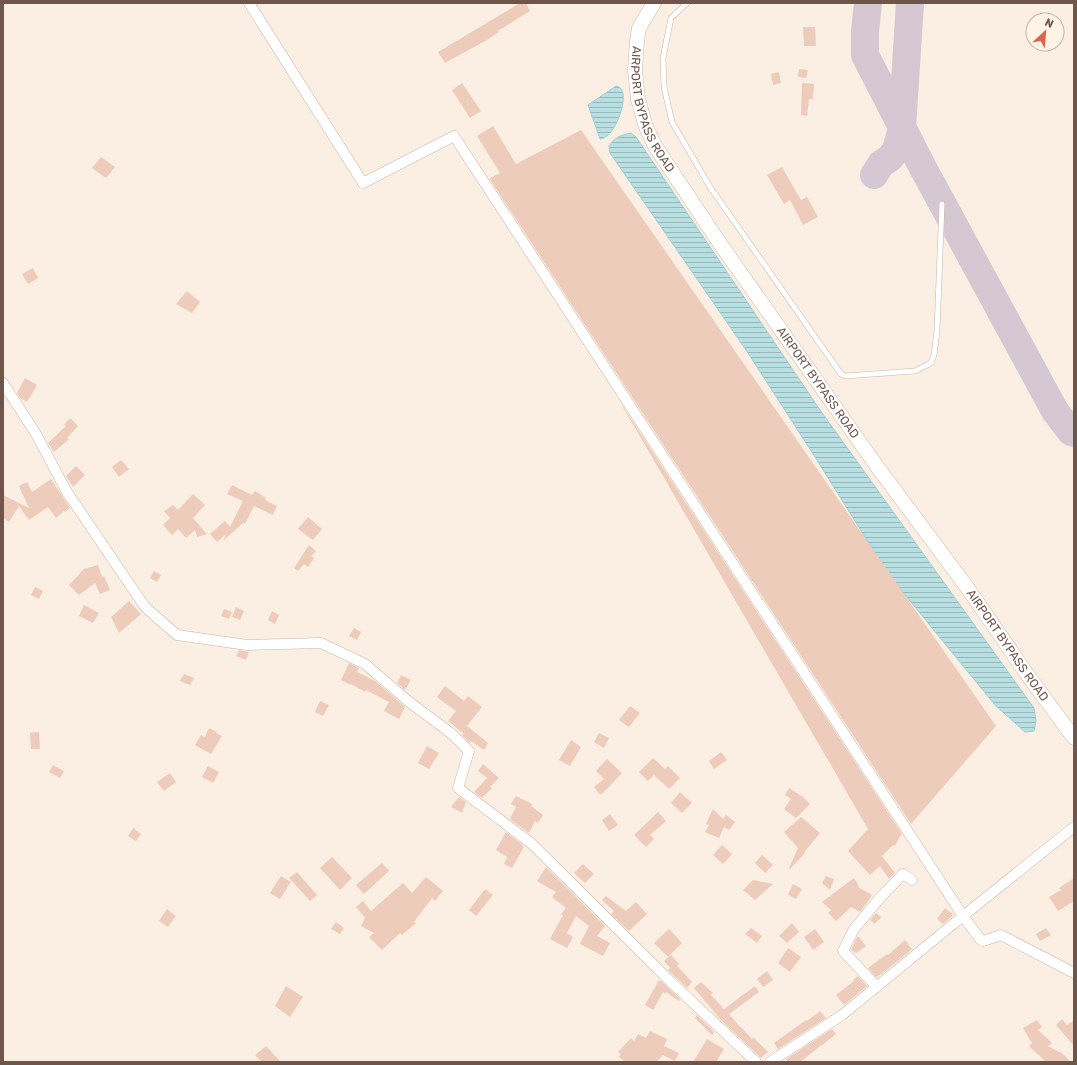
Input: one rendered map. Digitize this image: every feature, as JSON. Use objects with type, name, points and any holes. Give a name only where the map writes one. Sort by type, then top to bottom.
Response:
[{"type":"street","points":[[249,3],[363,183],[454,136],[963,916],[980,939],[983,941],[1001,935],[1074,973]]},
{"type":"street","name":"AIRPORT BYPASS ROAD","points":[[654,3],[640,28],[637,41],[635,70],[638,99],[646,127],[655,146],[726,251],[876,465],[1074,738]]},
{"type":"street","points":[[3,383],[36,434],[67,492],[144,607],[177,635],[246,645],[320,643],[365,664],[408,701],[452,734],[469,751],[458,788],[531,843],[670,982],[756,1062]]},
{"type":"street","points":[[1057,714],[1074,728]]},
{"type":"street","points":[[770,1062],[842,1015],[1074,827]]},
{"type":"street","points":[[876,987],[843,951],[854,929],[903,874],[912,880]]},
{"type":"lane","points":[[687,3],[671,18],[663,58],[664,87],[672,122],[710,188],[841,374],[845,376],[915,371],[931,363],[934,355],[936,330],[942,204]]},
{"type":"water","points":[[616,86],[621,89],[623,93],[620,115],[617,123],[609,134],[600,139],[588,105]]},
{"type":"water","points":[[631,133],[636,137],[820,410],[1034,708],[1036,721],[1034,731],[1025,732],[995,705],[888,574],[748,353],[610,153],[609,146],[616,138]]},
{"type":"building","points":[[520,3],[526,3],[530,11],[498,31],[499,32],[487,40],[445,63],[438,52]]},
{"type":"building","points":[[803,27],[815,27],[816,46],[804,46]]},
{"type":"building","points":[[799,69],[808,70],[806,78],[798,77]]},
{"type":"building","points":[[779,72],[781,83],[773,85],[771,74]]},
{"type":"building","points":[[462,83],[481,111],[470,118],[452,90]]},
{"type":"building","points":[[802,83],[814,84],[813,99],[809,99],[807,116],[801,115]]},
{"type":"building","points":[[493,126],[516,164],[581,130],[996,726],[911,824],[491,181],[490,178],[500,173],[477,136]]},
{"type":"building","points":[[101,157],[115,167],[106,178],[92,168]]},
{"type":"building","points":[[782,167],[801,200],[807,197],[818,217],[803,225],[790,200],[784,204],[767,175]]},
{"type":"building","points":[[33,268],[38,278],[28,284],[22,274]]},
{"type":"building","points":[[187,291],[200,302],[192,313],[176,304]]},
{"type":"building","points":[[25,378],[37,385],[27,402],[20,398],[17,393]]},
{"type":"building","points":[[620,402],[902,834],[895,846],[893,845],[882,856],[895,873],[889,879],[880,866],[870,875],[848,851],[868,829]]},
{"type":"building","points":[[70,418],[78,426],[67,438],[69,439],[54,452],[48,443],[66,426],[64,425]]},
{"type":"building","points":[[121,460],[129,469],[119,477],[112,467]]},
{"type":"building","points":[[76,466],[85,475],[73,487],[66,476]]},
{"type":"building","points":[[51,479],[70,508],[56,518],[48,507],[29,520],[19,506],[9,522],[3,518],[3,495],[29,508],[19,486],[27,482],[32,492]]},
{"type":"building","points":[[232,485],[252,495],[255,491],[266,498],[265,500],[277,506],[273,515],[254,506],[245,524],[243,523],[223,541],[226,534],[217,542],[210,534],[225,521],[230,527],[243,501],[227,494]]},
{"type":"building","points":[[193,494],[205,505],[193,518],[207,534],[197,537],[195,530],[186,538],[178,529],[172,535],[163,525],[170,518],[164,511],[173,505],[178,510]]},
{"type":"building","points":[[308,517],[322,529],[313,540],[298,529]]},
{"type":"building","points":[[309,545],[316,551],[311,556],[314,558],[308,567],[304,564],[298,571],[294,568]]},
{"type":"building","points":[[98,565],[102,577],[104,576],[110,590],[100,594],[95,583],[79,595],[69,585],[84,569]]},
{"type":"building","points":[[154,571],[161,575],[157,582],[150,578]]},
{"type":"building","points":[[35,587],[43,591],[39,599],[31,595]]},
{"type":"building","points":[[129,601],[141,614],[119,633],[111,617]]},
{"type":"building","points":[[84,605],[99,613],[93,623],[79,616]]},
{"type":"building","points":[[236,607],[244,611],[240,620],[232,617]]},
{"type":"building","points":[[224,609],[232,612],[229,619],[221,616]]},
{"type":"building","points":[[272,611],[279,615],[275,624],[268,620]]},
{"type":"building","points":[[354,628],[361,632],[357,640],[349,636]]},
{"type":"building","points":[[239,650],[249,652],[246,660],[236,656]]},
{"type":"building","points":[[349,663],[359,668],[357,672],[375,681],[405,707],[399,719],[384,711],[389,702],[366,690],[365,692],[341,680]]},
{"type":"building","points":[[184,674],[194,678],[190,685],[180,681]]},
{"type":"building","points":[[401,675],[411,680],[405,690],[397,683]]},
{"type":"building","points":[[445,686],[464,701],[468,696],[482,707],[467,726],[488,743],[484,750],[471,741],[470,743],[462,735],[464,734],[448,721],[456,711],[437,697]]},
{"type":"building","points":[[320,701],[329,705],[323,716],[315,712]]},
{"type":"building","points":[[630,706],[640,713],[629,727],[619,720]]},
{"type":"building","points":[[209,728],[222,736],[211,754],[195,745],[201,735],[205,737]]},
{"type":"building","points":[[39,732],[40,749],[31,749],[30,733]]},
{"type":"building","points":[[599,733],[609,738],[604,748],[594,742]]},
{"type":"building","points":[[571,740],[581,747],[570,766],[559,760]]},
{"type":"building","points":[[427,746],[439,753],[429,769],[418,763]]},
{"type":"building","points":[[721,752],[727,760],[714,769],[709,761]]},
{"type":"building","points":[[653,758],[665,769],[668,766],[680,778],[669,789],[654,775],[648,781],[639,772]]},
{"type":"building","points":[[607,759],[622,773],[600,795],[594,787],[604,779],[596,771]]},
{"type":"building","points":[[483,764],[499,778],[482,798],[474,792],[487,778],[478,771]]},
{"type":"building","points":[[53,765],[64,771],[60,778],[49,772]]},
{"type":"building","points":[[208,766],[219,772],[213,783],[202,777]]},
{"type":"building","points":[[170,773],[176,782],[164,791],[157,782]]},
{"type":"building","points":[[789,788],[803,797],[810,804],[796,818],[784,809],[791,799],[785,795]]},
{"type":"building","points":[[680,792],[692,803],[682,813],[671,803]]},
{"type":"building","points":[[516,796],[532,804],[531,806],[543,815],[538,823],[535,821],[529,833],[510,819],[516,807],[511,804]]},
{"type":"building","points":[[459,797],[466,802],[462,813],[451,807]]},
{"type":"building","points":[[713,809],[723,819],[726,815],[735,822],[729,830],[724,827],[719,838],[705,832],[709,825],[706,824]]},
{"type":"building","points":[[658,812],[666,821],[650,835],[654,839],[646,847],[634,835]]},
{"type":"building","points":[[610,814],[618,825],[609,831],[602,820]]},
{"type":"building","points":[[801,817],[820,833],[790,869],[789,868],[798,848],[784,832]]},
{"type":"building","points":[[133,828],[141,834],[136,841],[128,836]]},
{"type":"building","points":[[506,832],[524,847],[512,868],[504,864],[507,857],[496,850]]},
{"type":"building","points":[[722,845],[732,854],[723,864],[713,855]]},
{"type":"building","points":[[762,855],[773,865],[765,873],[755,863]]},
{"type":"building","points":[[332,857],[352,878],[340,890],[320,868]]},
{"type":"building","points":[[382,863],[389,871],[364,894],[356,885]]},
{"type":"building","points":[[583,864],[594,874],[585,883],[574,873]]},
{"type":"building","points":[[546,867],[605,926],[597,936],[610,943],[603,956],[580,944],[589,926],[576,916],[567,933],[573,937],[567,948],[550,939],[563,915],[561,914],[566,908],[552,897],[556,892],[537,881]]},
{"type":"building","points":[[297,872],[317,895],[310,901],[289,878]]},
{"type":"building","points":[[281,876],[291,882],[280,899],[270,893]]},
{"type":"building","points":[[826,876],[834,879],[830,890],[822,883]]},
{"type":"building","points":[[426,877],[443,891],[435,901],[432,898],[414,922],[416,923],[402,935],[400,933],[382,950],[369,937],[374,933],[361,926],[365,918],[356,907],[363,901],[371,911],[403,883],[412,893]]},
{"type":"building","points":[[854,878],[859,886],[858,887],[872,895],[860,912],[851,907],[836,921],[828,913],[831,910],[822,902]]},
{"type":"building","points":[[1074,878],[1074,901],[1058,911],[1049,897],[1061,890],[1059,888]]},
{"type":"building","points":[[753,880],[773,884],[755,900],[743,890]]},
{"type":"building","points":[[793,884],[802,889],[796,899],[788,895]]},
{"type":"building","points":[[485,889],[493,895],[476,916],[469,910]]},
{"type":"building","points":[[606,896],[626,911],[636,902],[647,914],[629,931],[611,914],[614,911],[602,900]]},
{"type":"building","points":[[945,908],[953,914],[943,924],[937,919]]},
{"type":"building","points":[[167,909],[176,916],[168,927],[159,921]]},
{"type":"building","points":[[876,913],[881,917],[875,924],[870,920]]},
{"type":"building","points":[[336,922],[344,928],[340,934],[331,929]]},
{"type":"building","points":[[792,923],[799,932],[787,943],[779,936]]},
{"type":"building","points":[[751,928],[762,936],[757,943],[745,934]]},
{"type":"building","points":[[1046,928],[1051,935],[1040,941],[1036,934]]},
{"type":"building","points":[[669,929],[682,943],[668,957],[654,943]]},
{"type":"building","points":[[815,929],[824,942],[813,950],[804,937]]},
{"type":"building","points":[[857,937],[859,937],[866,946],[856,953],[851,950]]},
{"type":"building","points":[[905,940],[912,949],[876,977],[868,968],[887,954],[888,955]]},
{"type":"building","points":[[788,948],[801,957],[790,972],[778,963]]},
{"type":"building","points":[[671,955],[679,964],[677,966],[692,982],[687,988],[668,970],[670,968],[664,961]]},
{"type":"building","points":[[767,971],[773,980],[763,987],[757,979]]},
{"type":"building","points":[[858,976],[867,986],[844,1005],[836,995]]},
{"type":"building","points":[[659,980],[680,999],[679,1001],[666,992],[665,994],[663,992],[653,1010],[645,1005]]},
{"type":"building","points":[[701,982],[713,993],[711,995],[724,1009],[755,986],[759,992],[729,1014],[752,1039],[753,1037],[768,1052],[761,1058],[721,1020],[694,988]]},
{"type":"building","points":[[286,986],[303,997],[290,1017],[275,1006]]},
{"type":"building","points":[[820,1011],[826,1018],[778,1049],[774,1043]]},
{"type":"building","points":[[697,1015],[714,1032],[712,1035],[695,1018]]},
{"type":"building","points":[[1062,1019],[1067,1025],[1074,1020],[1074,1046],[1056,1025]]},
{"type":"building","points":[[1037,1020],[1042,1027],[1038,1030],[1052,1043],[1048,1046],[1063,1054],[1071,1062],[1046,1062],[1029,1046],[1032,1043],[1023,1028]]},
{"type":"building","points":[[832,1029],[836,1034],[800,1062],[788,1062],[786,1059]]},
{"type":"building","points":[[650,1031],[667,1039],[664,1046],[679,1053],[675,1061],[663,1055],[656,1062],[625,1062],[619,1057],[621,1054],[618,1052],[631,1038],[634,1041],[638,1034],[646,1038]]},
{"type":"building","points":[[707,1039],[724,1049],[716,1062],[693,1062]]},
{"type":"building","points":[[266,1046],[281,1062],[262,1062],[255,1055]]},
{"type":"taxiway","points":[[868,3],[865,31],[865,55],[923,168],[1055,411],[1071,432],[1074,433]]},
{"type":"taxiway","points":[[874,175],[881,164],[890,158],[896,150],[902,128],[910,3]]}]
